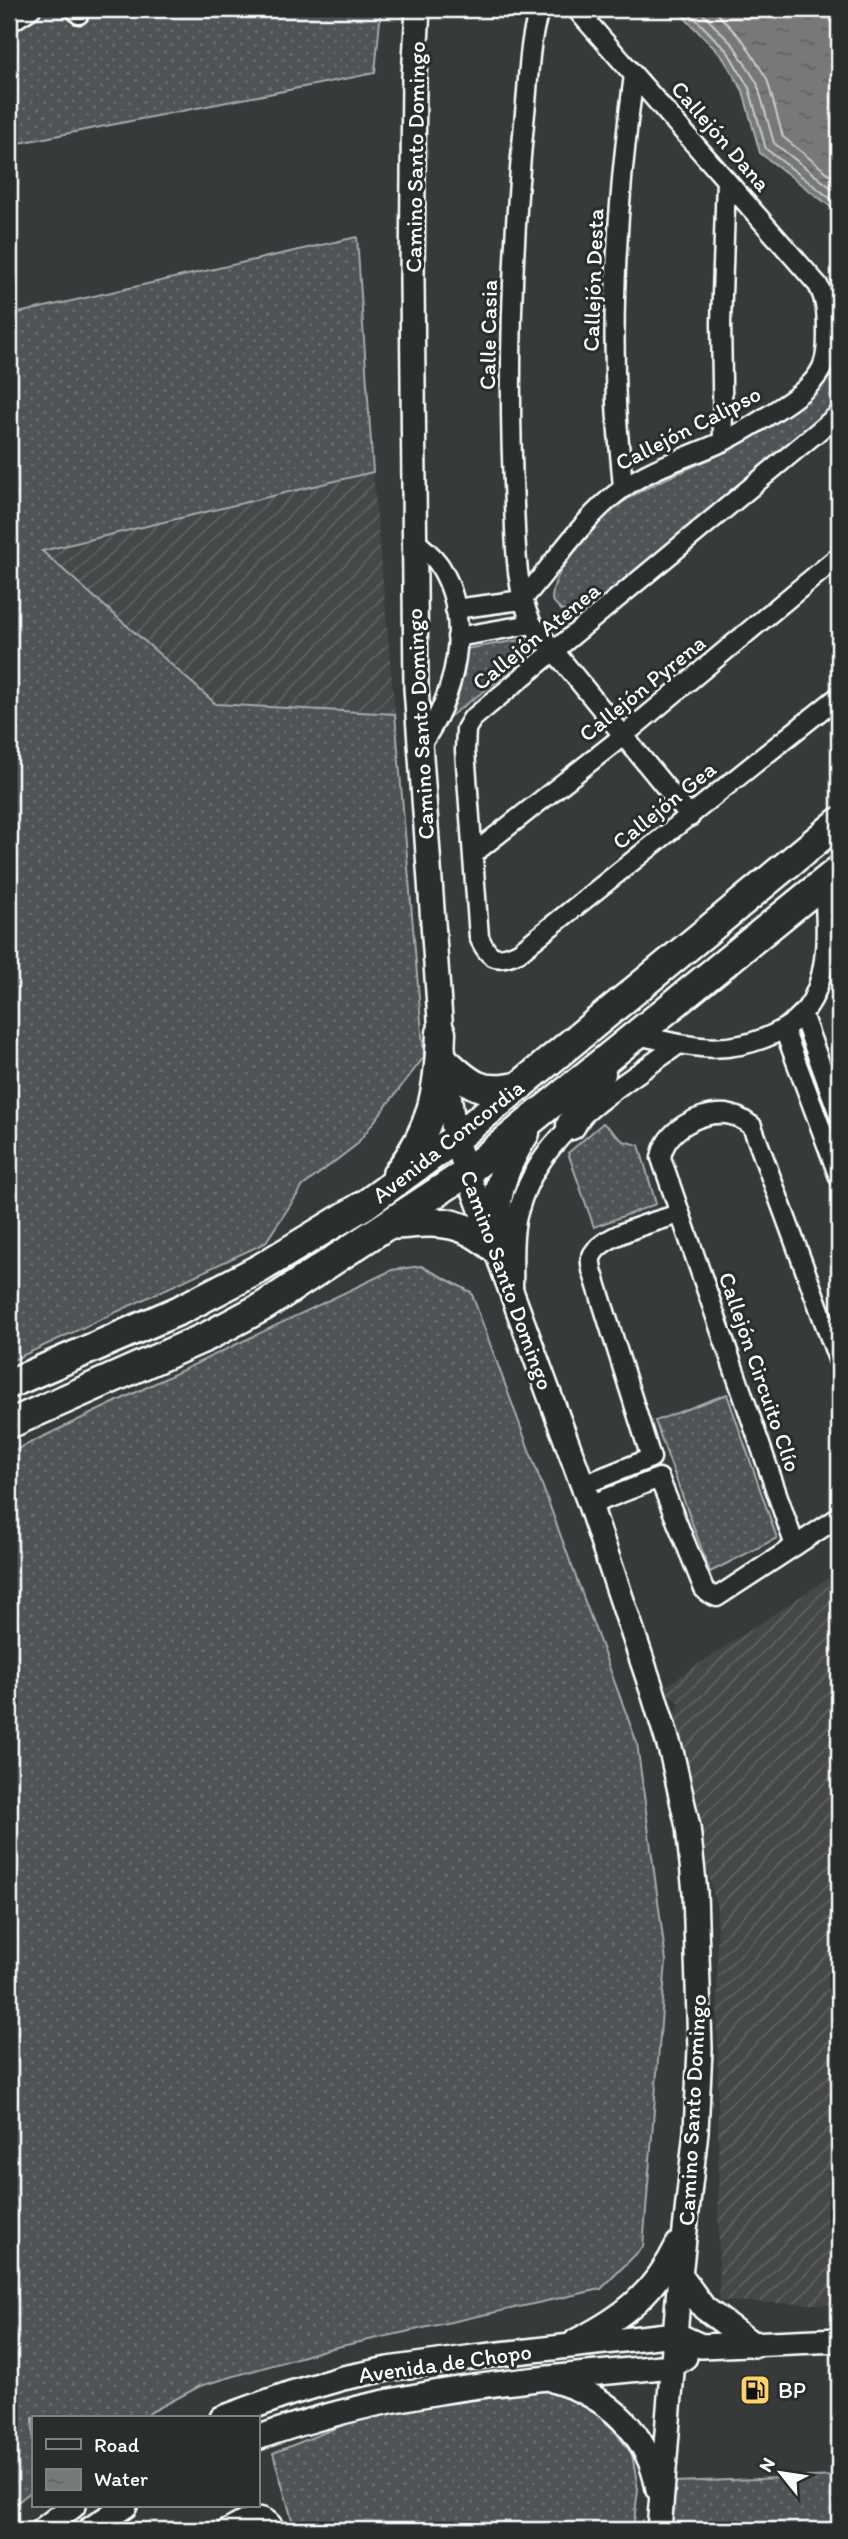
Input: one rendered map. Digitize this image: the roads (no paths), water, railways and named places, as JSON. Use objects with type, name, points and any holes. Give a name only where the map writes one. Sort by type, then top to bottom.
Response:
[{"type":"main road","name":"Avenida Concordia","points":[[9,1424],[208,1336],[264,1306],[386,1225],[461,1155],[520,1086],[839,822]]},
{"type":"main road","name":"Avenida Concordia","points":[[9,1384],[189,1305],[258,1269],[373,1199],[535,1117],[832,876]]},
{"type":"main road","points":[[443,1047],[466,1081],[477,1087],[502,1090],[520,1086]]},
{"type":"main road","points":[[373,1199],[405,1164],[424,1132],[438,1088],[443,1047]]},
{"type":"main road","points":[[356,1246],[372,1225],[461,1155],[548,1078],[562,1051]]},
{"type":"main road","points":[[571,1125],[610,1058]]},
{"type":"main road","points":[[497,1250],[495,1217],[499,1183],[514,1151],[535,1117]]},
{"type":"main road","points":[[386,1225],[454,1224],[478,1233],[497,1250]]},
{"type":"street","points":[[9,23],[31,9]]},
{"type":"street","name":"Camino Santo Domingo","points":[[418,9],[414,102],[413,539],[419,747],[443,1047],[461,1155],[586,1495],[672,1755],[688,1826],[698,1946],[701,2049],[696,2131],[680,2275],[659,2530]]},
{"type":"street","name":"Calle Casia","points":[[540,9],[532,53],[515,209],[511,323],[511,448],[522,600],[532,624],[690,817]]},
{"type":"street","name":"Callejón Dana","points":[[576,9],[807,271],[825,298]]},
{"type":"street","name":"Callejón Desta","points":[[623,488],[616,403],[614,318],[621,179],[634,75]]},
{"type":"street","points":[[723,442],[721,323],[726,180]]},
{"type":"street","name":"Callejón Calipso","points":[[522,600],[589,520],[623,488],[664,466],[723,442],[792,400],[820,372],[825,359],[825,298]]},
{"type":"street","name":"Callejón Atenea","points":[[519,952],[505,959],[490,956],[479,937],[465,751],[467,729],[472,719],[555,653],[839,414]]},
{"type":"street","points":[[413,539],[439,563],[451,590],[457,637],[454,668],[445,702],[419,747]]},
{"type":"street","name":"Callejón Pyrena","points":[[473,854],[624,736],[839,556]]},
{"type":"street","points":[[455,610],[522,600]]},
{"type":"street","points":[[457,637],[532,624]]},
{"type":"street","name":"Callejón Gea","points":[[519,952],[839,696]]},
{"type":"street","points":[[638,1035],[704,1048],[737,1045],[784,1029],[802,1014],[814,997],[824,960],[832,876]]},
{"type":"street","points":[[802,1014],[839,1115]]},
{"type":"street","points":[[784,1029],[832,1132],[839,1177]]},
{"type":"street","points":[[513,1297],[514,1237],[518,1212],[525,1189],[551,1147],[571,1125],[679,1044]]},
{"type":"street","name":"Callejón Circuito Clío","points":[[795,1546],[661,1158],[666,1142],[683,1125],[712,1115],[728,1114],[741,1118],[752,1126],[839,1362]]},
{"type":"street","points":[[586,1495],[651,1458],[592,1270],[591,1259],[595,1251],[609,1239],[679,1214]]},
{"type":"street","points":[[586,1495],[659,1478],[704,1589],[717,1597],[839,1517]]},
{"type":"street","points":[[563,2348],[604,2326],[647,2294],[671,2259],[687,2225]]},
{"type":"street","points":[[680,2275],[704,2308],[754,2345]]},
{"type":"street","points":[[675,2334],[701,2346],[839,2340]]},
{"type":"street","name":"Avenida de Chopo","points":[[228,2416],[291,2393],[344,2378],[474,2357],[675,2334]]},
{"type":"street","points":[[672,2366],[701,2346]]},
{"type":"street","name":"Avenida de Chopo","points":[[259,2437],[305,2421],[402,2397],[545,2378],[672,2366]]},
{"type":"street","points":[[545,2378],[587,2392],[618,2414],[644,2450],[658,2485],[661,2506]]},
{"type":"street","points":[[42,2530],[70,2508]]},
{"type":"street","points":[[89,2530],[122,2508]]},
{"type":"street","points":[[226,2530],[251,2516],[261,2515],[276,2530]]},
{"type":"water","points":[[676,9],[839,9],[839,213],[760,153],[743,91],[722,56]]},
{"type":"place","name":"BP","points":[[755,2390]]}]
